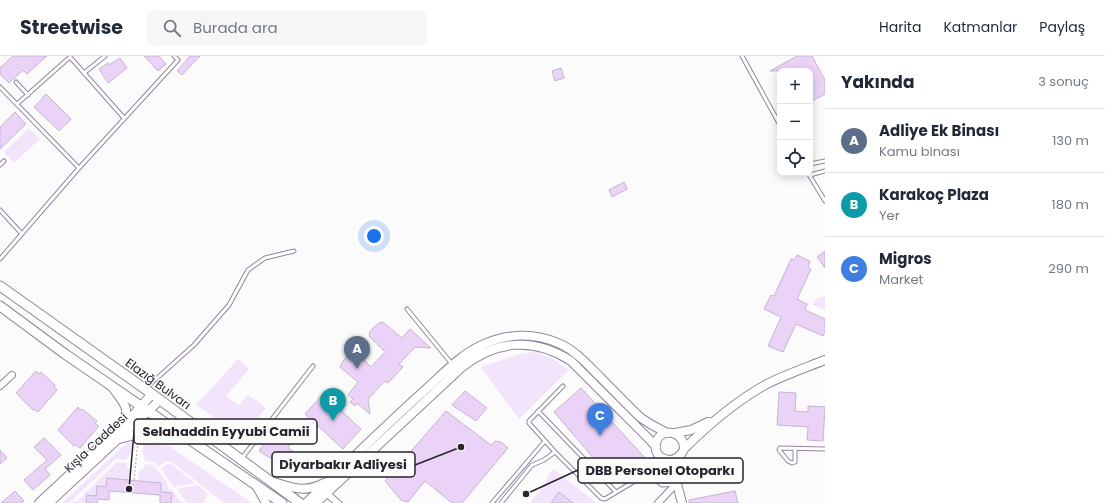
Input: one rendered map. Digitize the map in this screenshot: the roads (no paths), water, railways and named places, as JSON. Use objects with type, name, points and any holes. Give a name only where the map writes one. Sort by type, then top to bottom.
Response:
[{"type":"main road","name":"Elazığ Bulvarı","points":[[0,286],[160,400],[300,503]]},
{"type":"main road","points":[[0,306],[144,409],[282,503]]},
{"type":"street","points":[[306,503],[453,365],[473,350],[500,339],[524,336],[549,340],[567,347],[577,354],[641,418],[652,425],[678,435],[683,442],[676,482],[658,503]]},
{"type":"street","points":[[316,503],[462,367],[484,352],[510,345],[542,347],[571,361],[656,447],[659,455],[665,460],[676,482],[682,503]]},
{"type":"street","points":[[665,460],[673,460],[682,453],[713,421],[752,393],[793,372],[825,360]]},
{"type":"street","points":[[0,386],[12,375]]},
{"type":"street","points":[[110,385],[126,407],[128,413],[126,422]]},
{"type":"street","points":[[39,503],[126,422],[144,409],[148,392]]},
{"type":"street","name":"Kışla Caddesi","points":[[49,503],[117,440],[144,409],[160,400]]},
{"type":"street","points":[[656,447],[656,443],[660,436],[695,429],[713,421]]},
{"type":"street","points":[[117,440],[140,433],[181,433]]},
{"type":"street","points":[[270,481],[292,488],[305,489],[314,487],[332,478]]},
{"type":"street","points":[[255,484],[266,503]]},
{"type":"street","points":[[326,493],[338,503]]},
{"type":"lane","points":[[84,73],[104,56]]},
{"type":"lane","points":[[0,259],[79,168],[178,60],[174,56]]},
{"type":"lane","points":[[742,56],[777,119]]},
{"type":"lane","points":[[17,104],[70,57],[124,118]]},
{"type":"lane","points":[[16,82],[28,95]]},
{"type":"lane","points":[[0,87],[79,168]]},
{"type":"lane","points":[[0,165],[4,161]]},
{"type":"lane","points":[[813,163],[825,161]]},
{"type":"lane","points":[[813,173],[825,171]]},
{"type":"lane","points":[[810,176],[825,201]]},
{"type":"lane","points":[[0,210],[22,234]]},
{"type":"lane","points":[[148,392],[194,345],[229,305],[248,270],[266,258],[294,251]]},
{"type":"lane","points":[[407,309],[453,365]]},
{"type":"lane","points":[[241,460],[313,366]]},
{"type":"lane","points":[[563,386],[530,419],[529,423],[598,497],[605,498],[650,476],[662,485],[676,482]]},
{"type":"lane","points":[[538,411],[616,492]]},
{"type":"lane","points":[[492,503],[545,441]]},
{"type":"lane","points":[[795,449],[795,462],[792,463],[788,461],[779,450],[780,448],[825,449]]},
{"type":"lane","points":[[501,503],[532,465],[544,460],[555,452]]},
{"type":"place","name":"Adliye Ek Binası","points":[[357,369]]},
{"type":"place","name":"Karakoç Plaza","points":[[333,421]]},
{"type":"place","name":"Migros","points":[[600,436]]},
{"type":"place","name":"Diyarbakır Adliyesi","points":[[461,447]]},
{"type":"place","name":"Selahaddin Eyyubi Camii","points":[[129,489]]},
{"type":"place","name":"DBB Personel Otoparkı","points":[[526,494]]}]
